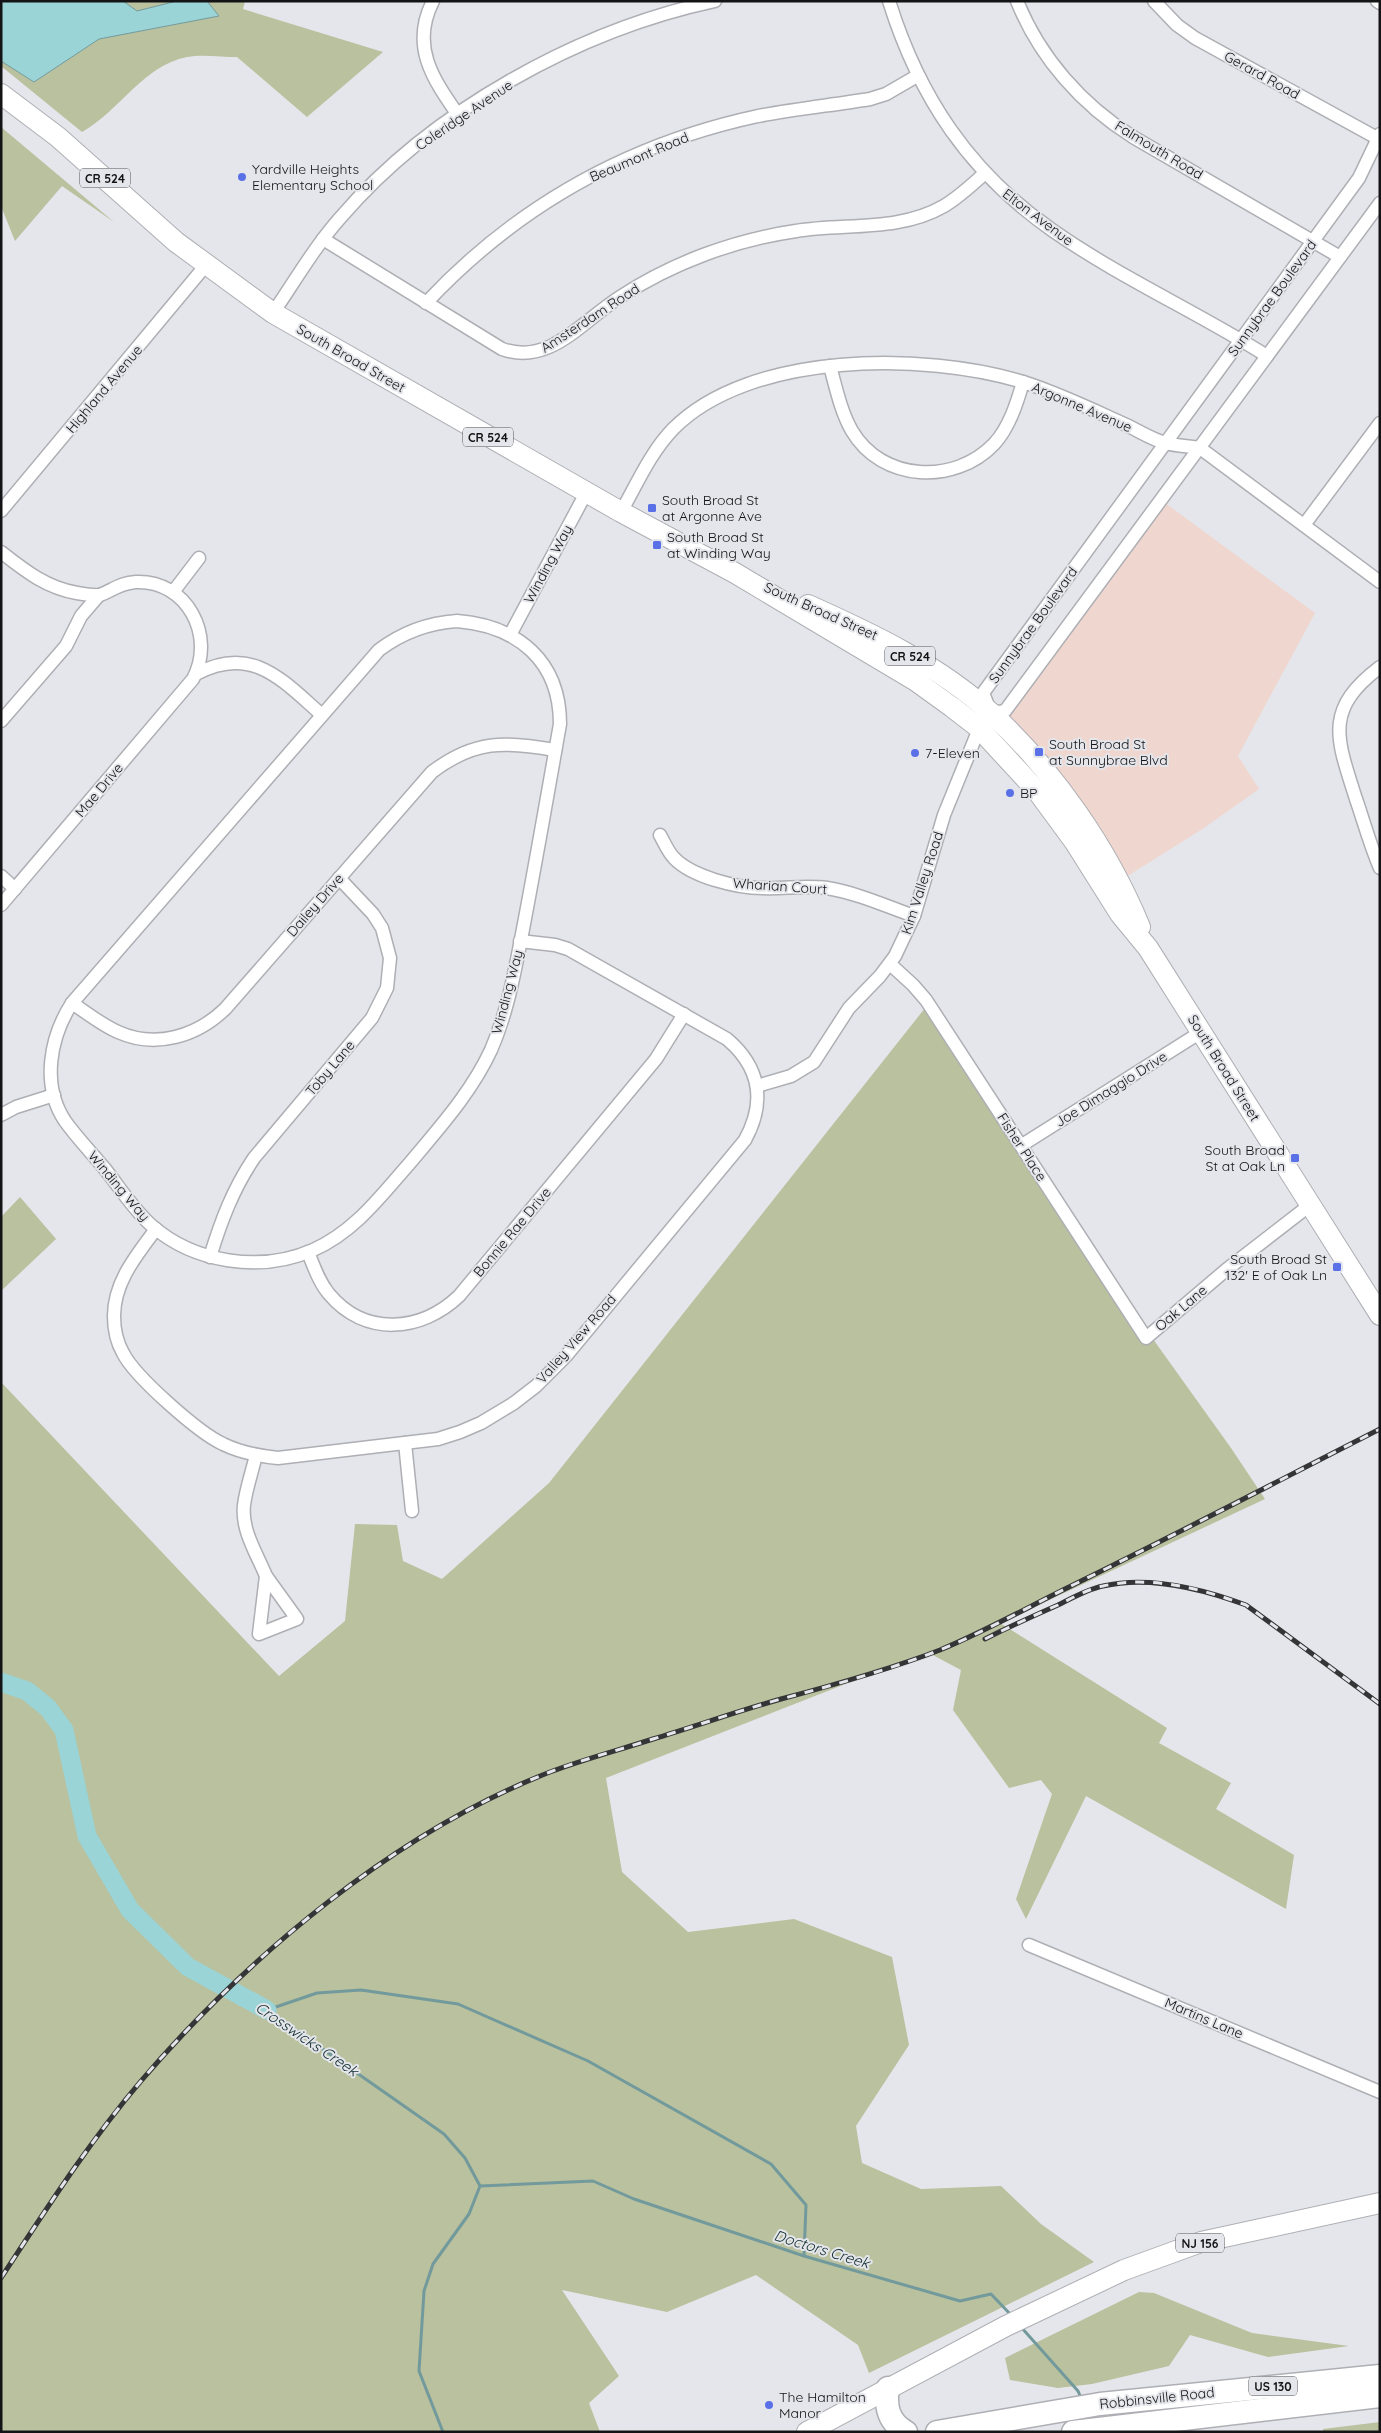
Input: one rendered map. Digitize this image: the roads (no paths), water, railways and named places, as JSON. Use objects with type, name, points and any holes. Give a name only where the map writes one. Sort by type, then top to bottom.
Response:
[{"type":"highway","name":"Robbinsville Road","points":[[937,2432],[1100,2404],[1380,2376]]},
{"type":"highway","points":[[888,2388],[886,2403],[890,2416],[899,2428],[906,2432]]},
{"type":"highway","name":"Robbinsville Road","points":[[1078,2431],[1380,2396]]},
{"type":"main road","name":"South Broad Street","points":[[1,94],[64,143],[150,220],[206,265],[273,313],[621,512],[735,573],[887,642],[928,667],[984,720],[1050,778],[1084,822],[1096,858]]},
{"type":"main road","name":"South Broad Street","points":[[984,720],[1074,840],[1096,858],[1132,907],[1148,948],[1380,1315]]},
{"type":"main road","points":[[1074,840],[1084,822]]},
{"type":"main road","name":"NJ 156","points":[[807,2432],[1006,2326],[1124,2270],[1201,2242],[1380,2203]]},
{"type":"street","points":[[433,1],[426,20],[424,35],[428,66],[434,80],[458,115]]},
{"type":"street","name":"Coleridge Avenue","points":[[273,313],[323,239],[341,216],[408,152],[458,115],[504,86],[576,48],[651,18],[715,1]]},
{"type":"street","name":"Elton Avenue","points":[[888,1],[917,76],[949,130],[985,173],[1023,209],[1052,231],[1267,356]]},
{"type":"street","name":"Falmouth Road","points":[[1017,1],[1045,54],[1064,78],[1104,117],[1133,137],[1340,257]]},
{"type":"street","name":"Gerard Road","points":[[1154,1],[1177,25],[1195,38],[1379,136]]},
{"type":"street","name":"Beaumont Road","points":[[426,303],[479,251],[508,228],[575,184],[618,163],[685,137],[731,123],[759,116],[870,99],[886,94],[917,76]]},
{"type":"street","name":"Sunnybrae Boulevard","points":[[1379,136],[1359,178],[983,694],[984,720],[1005,711],[1380,203]]},
{"type":"street","name":"Amsterdam Road","points":[[323,239],[502,349],[525,354],[538,353],[559,342],[601,309],[628,291],[693,259],[747,241],[795,231],[907,221],[943,207],[985,173]]},
{"type":"street","name":"Highland Avenue","points":[[1,511],[206,265]]},
{"type":"street","name":"Argonne Avenue","points":[[621,512],[660,445],[689,415],[706,404],[741,387],[779,376],[830,366],[867,363],[931,364],[963,368],[1023,382],[1069,399],[1166,443],[1200,448],[1380,582]]},
{"type":"street","points":[[830,366],[845,418],[862,444],[885,463],[920,473],[940,473],[956,469],[982,455],[1000,437],[1010,419],[1023,382]]},
{"type":"street","points":[[1304,525],[1380,423]]},
{"type":"street","name":"Winding Way","points":[[510,635],[586,493]]},
{"type":"street","points":[[1,552],[28,574],[45,583],[78,593],[99,595]]},
{"type":"street","points":[[173,592],[199,558]]},
{"type":"street","points":[[1,721],[66,646],[73,636],[81,616],[99,595],[117,586],[137,582],[150,583],[173,592],[191,610],[199,628],[202,647],[196,674]]},
{"type":"street","name":"Winding Way","points":[[457,621],[487,626],[510,635],[536,654],[554,682],[560,710],[556,750],[508,1003],[500,1028],[479,1072],[461,1100],[364,1216],[332,1241],[308,1252],[273,1261],[254,1263],[210,1257],[174,1241],[156,1229],[64,1120],[54,1095],[51,1077],[53,1046],[57,1030],[72,1003],[379,650],[410,630],[441,622],[457,621]]},
{"type":"street","points":[[196,674],[208,667],[228,663],[249,664],[261,667],[276,675],[322,715]]},
{"type":"street","points":[[1380,667],[1353,690],[1341,715],[1339,728],[1342,754],[1380,868]]},
{"type":"street","name":"Mae Drive","points":[[1,905],[196,674]]},
{"type":"street","name":"Kim Valley Road","points":[[757,1086],[791,1076],[814,1062],[848,1008],[890,964],[905,938],[914,916],[944,815],[984,720]]},
{"type":"street","name":"Dailey Drive","points":[[72,1003],[108,1027],[132,1037],[152,1040],[168,1039],[200,1029],[226,1009],[432,772],[446,761],[469,750],[495,744],[515,743],[556,750]]},
{"type":"street","name":"Wharian Court","points":[[660,835],[674,858],[692,870],[724,883],[763,888],[805,886],[826,888],[914,916]]},
{"type":"street","points":[[1,876],[15,888]]},
{"type":"street","name":"Toby Lane","points":[[210,1257],[221,1221],[241,1177],[254,1158],[372,1018],[387,988],[390,958],[382,928],[373,914],[339,878]]},
{"type":"street","name":"Valley View Road","points":[[156,1229],[129,1266],[121,1282],[114,1314],[118,1342],[132,1366],[192,1424],[224,1445],[256,1455],[297,1457],[438,1439],[481,1423],[514,1403],[555,1367],[745,1140],[756,1114],[757,1086],[753,1072],[738,1048],[727,1039],[568,949],[555,945],[520,941]]},
{"type":"street","name":"Fisher Place","points":[[890,964],[926,1000],[1146,1338]]},
{"type":"street","name":"Bonnie Rae Drive","points":[[308,1252],[320,1281],[328,1293],[350,1313],[378,1324],[408,1324],[422,1321],[441,1311],[459,1296],[656,1059],[684,1014]]},
{"type":"street","name":"Joe Dimaggio Drive","points":[[1022,1145],[1201,1032]]},
{"type":"street","points":[[1,1115],[16,1107],[54,1095]]},
{"type":"street","name":"Oak Lane","points":[[1146,1338],[1226,1270],[1310,1205]]},
{"type":"street","points":[[405,1443],[412,1511]]},
{"type":"street","points":[[256,1455],[244,1506],[245,1521],[248,1536],[266,1576]]},
{"type":"street","name":"Martins Lane","points":[[1029,1945],[1380,2092]]},
{"type":"water","points":[[1,1],[123,1],[137,11],[177,1],[207,1],[219,16],[99,39],[34,82],[1,61]]},
{"type":"waterway","name":"Crosswicks Creek","points":[[1,1682],[27,1691],[48,1708],[64,1730],[87,1836],[130,1910],[188,1967],[267,2010]]},
{"type":"waterway","points":[[267,2010],[317,1993],[361,1990],[458,2004],[588,2061],[771,2164],[806,2205],[804,2256]]},
{"type":"waterway","name":"Crosswicks Creek","points":[[267,2010],[444,2134],[465,2158],[480,2186],[469,2214],[433,2264],[424,2291],[419,2371],[443,2432]]},
{"type":"waterway","name":"Doctors Creek","points":[[480,2186],[593,2181],[634,2199],[804,2256],[960,2301],[991,2294],[1012,2316]]},
{"type":"waterway","name":"Doctors Creek","points":[[1021,2327],[1078,2391],[1081,2398]]},
{"type":"railway","points":[[1,2278],[103,2128],[141,2081],[183,2034],[228,1988],[328,1902],[381,1863],[436,1828],[493,1797],[563,1767],[749,1708],[881,1671],[940,1650],[1008,1618],[1380,1429]]},
{"type":"railway","points":[[985,1639],[1097,1587],[1139,1582],[1176,1585],[1246,1605],[1380,1704]]},
{"type":"place","name":"Yardville Heights Elementary School","points":[[242,177]]},
{"type":"place","name":"South Broad St at Argonne Ave","points":[[652,508]]},
{"type":"place","name":"South Broad St at Winding Way","points":[[657,545]]},
{"type":"place","name":"South Broad St at Sunnybrae Blvd","points":[[1039,752]]},
{"type":"place","name":"7-Eleven","points":[[915,753]]},
{"type":"place","name":"BP","points":[[1010,793]]},
{"type":"place","name":"South Broad St at Oak Ln","points":[[1295,1158]]},
{"type":"place","name":"South Broad St 132' E of Oak Ln","points":[[1337,1267]]},
{"type":"place","name":"The Hamilton Manor","points":[[769,2405]]}]
